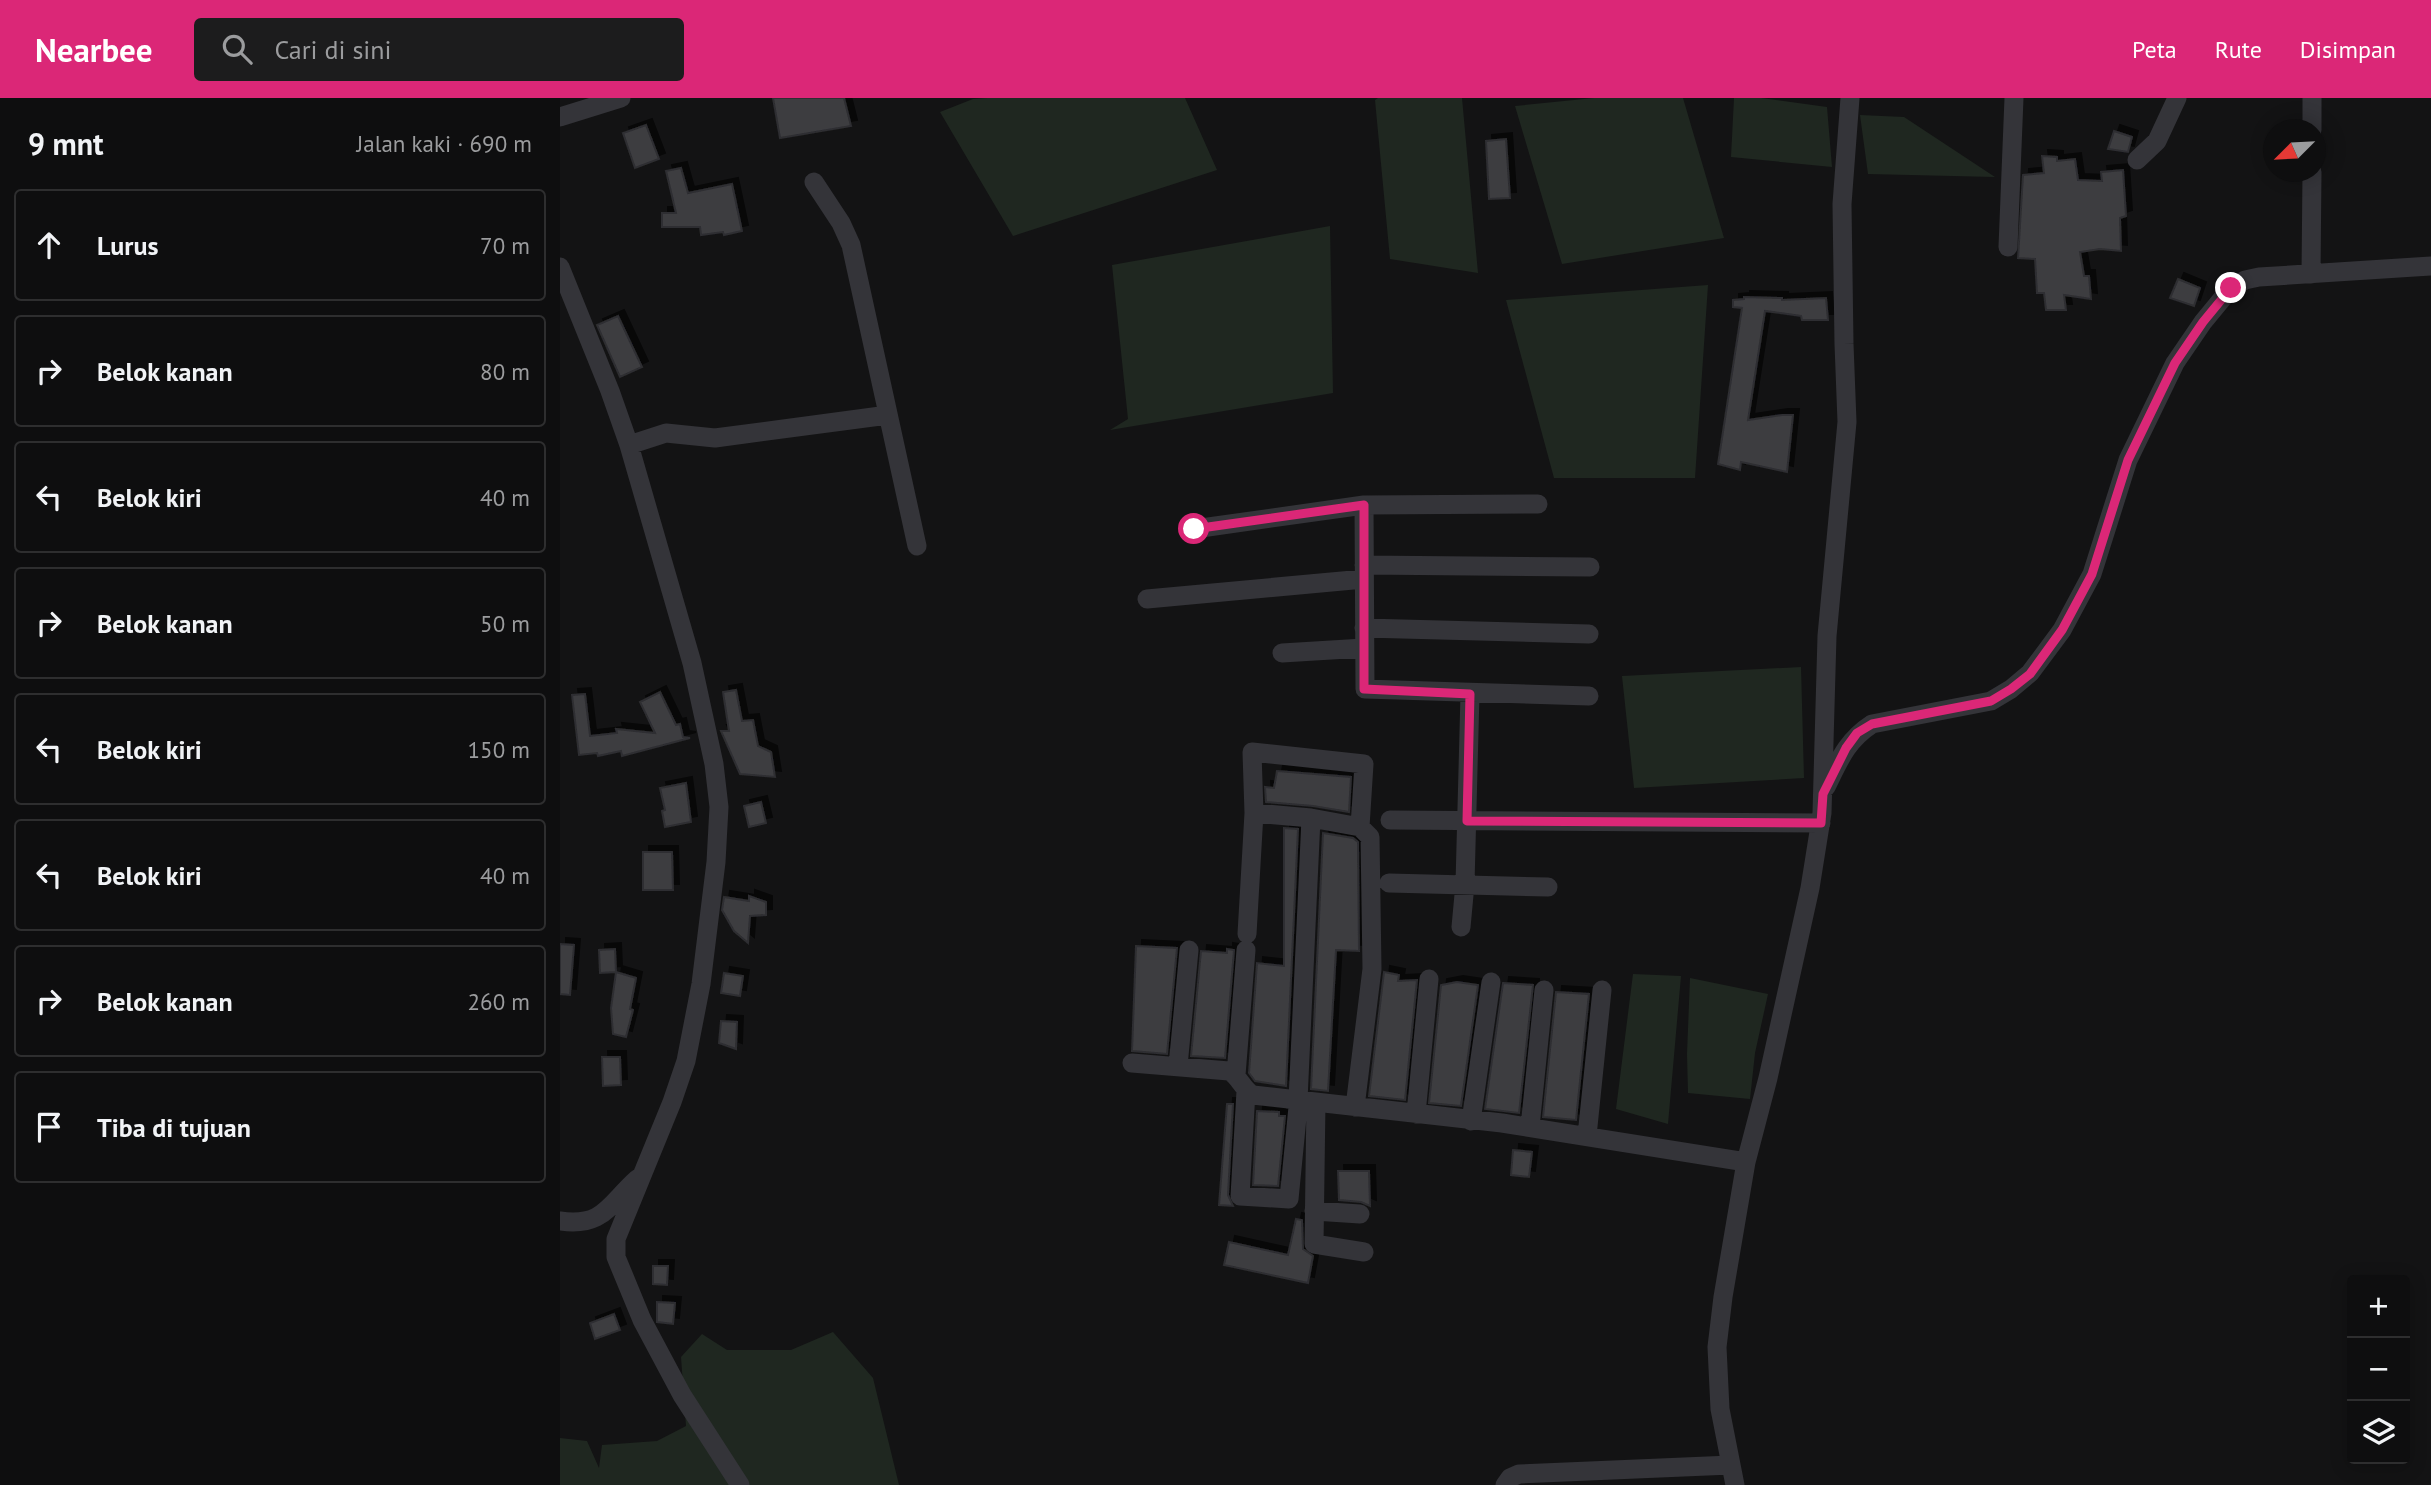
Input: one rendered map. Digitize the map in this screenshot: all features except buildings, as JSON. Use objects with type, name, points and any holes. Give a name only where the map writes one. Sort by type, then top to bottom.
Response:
[{"type":"street","points":[[560,117],[621,98]]},
{"type":"street","points":[[1735,1485],[1720,1409],[1717,1347],[1746,1162],[1768,1078],[1810,888],[1821,823],[1827,636],[1847,422],[1843,344],[1842,204],[1850,98]]},
{"type":"street","points":[[2008,247],[2014,98]]},
{"type":"street","points":[[2137,160],[2157,141],[2176,98]]},
{"type":"street","points":[[2312,98],[2312,119]]},
{"type":"street","points":[[814,182],[841,223],[851,244],[917,546]]},
{"type":"street","points":[[2311,274],[2312,182]]},
{"type":"street","points":[[1823,794],[1846,748],[1857,733],[1872,724],[1991,701],[2030,674],[2062,630],[2092,574],[2128,460],[2175,363],[2231,288],[2245,280],[2259,277],[2431,266]]},
{"type":"street","points":[[560,267],[629,445],[692,663],[714,764],[719,807],[716,862],[703,970],[686,1061],[616,1238],[616,1257],[642,1320],[682,1395],[740,1485]]},
{"type":"street","points":[[629,445],[666,433],[715,438],[888,415]]},
{"type":"street","points":[[1194,529],[1364,505],[1538,503]]},
{"type":"street","points":[[1364,505],[1364,689],[1589,696]]},
{"type":"street","points":[[1147,599],[1364,572],[1590,567]]},
{"type":"street","points":[[1282,653],[1364,638],[1588,634]]},
{"type":"street","points":[[1461,927],[1465,884],[1470,694]]},
{"type":"street","points":[[1304,1103],[1289,1199],[1240,1196],[1246,942],[1254,813],[1252,752],[1364,764],[1360,827]]},
{"type":"street","points":[[1254,813],[1311,818],[1360,827],[1370,836],[1372,969],[1355,1107]]},
{"type":"street","points":[[1311,818],[1304,1103],[1314,1211],[1314,1244],[1364,1252]]},
{"type":"street","points":[[1390,820],[1821,823]]},
{"type":"street","points":[[1389,883],[1548,887]]},
{"type":"street","points":[[1178,1066],[1189,950]]},
{"type":"street","points":[[1416,1114],[1429,979]]},
{"type":"street","points":[[1471,1121],[1490,982]]},
{"type":"street","points":[[1530,1127],[1544,990]]},
{"type":"street","points":[[1587,1136],[1602,990]]},
{"type":"street","points":[[1132,1063],[1228,1071],[1253,1095],[1530,1127],[1746,1162]]},
{"type":"street","points":[[560,1221],[588,1223],[599,1217],[640,1176]]},
{"type":"street","points":[[1314,1211],[1360,1214]]},
{"type":"street","points":[[1505,1485],[1510,1478],[1519,1474],[1731,1465]]},
{"type":"shaded area","points":[[1185,98],[1217,170],[1013,236],[940,112],[973,99]]},
{"type":"shaded area","points":[[1462,98],[1478,273],[1390,259],[1375,100]]},
{"type":"shaded area","points":[[1594,98],[1683,98],[1724,238],[1562,264],[1515,106]]},
{"type":"shaded area","points":[[1734,98],[1761,98],[1827,107],[1832,167],[1731,157]]},
{"type":"shaded area","points":[[1860,115],[1904,117],[1995,177],[1868,174]]},
{"type":"shaded area","points":[[1330,226],[1333,393],[1110,430],[1128,419],[1112,265]]},
{"type":"shaded area","points":[[1708,285],[1695,478],[1554,478],[1506,300]]},
{"type":"shaded area","points":[[1801,667],[1804,778],[1634,788],[1622,676]]},
{"type":"shaded area","points":[[1633,974],[1681,976],[1668,1124],[1616,1109]]},
{"type":"shaded area","points":[[1690,978],[1768,994],[1755,1053],[1750,1099],[1688,1093]]},
{"type":"shaded area","points":[[833,1332],[873,1378],[899,1485],[560,1485],[560,1438],[587,1441],[599,1468],[602,1445],[657,1441],[686,1426],[681,1357],[702,1334],[727,1350],[791,1350]]},
{"type":"route","points":[[1194,529],[1364,505],[1364,689],[1470,694],[1467,821],[1821,823],[1823,794],[1846,748],[1857,733],[1872,724],[1991,701],[2030,674],[2062,630],[2092,574],[2128,460],[2175,363],[2231,288]]}]
